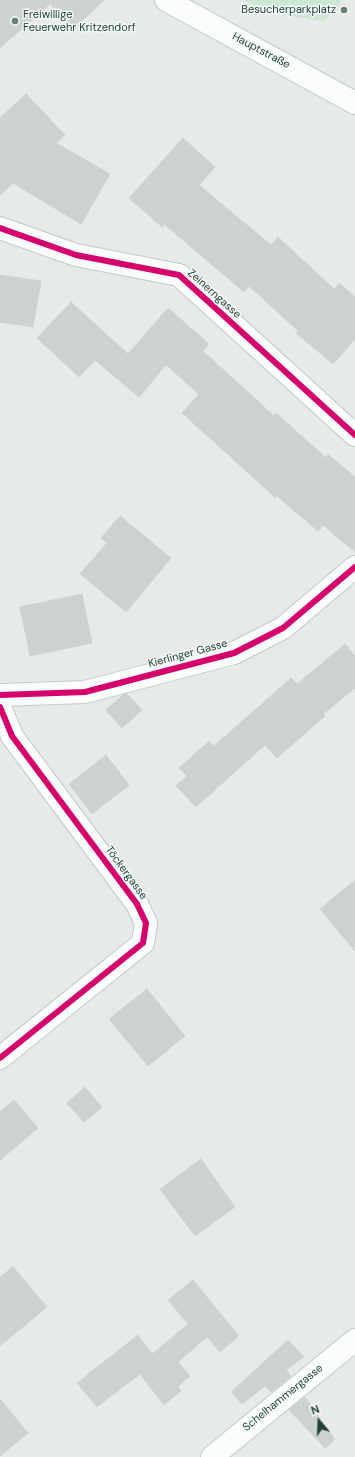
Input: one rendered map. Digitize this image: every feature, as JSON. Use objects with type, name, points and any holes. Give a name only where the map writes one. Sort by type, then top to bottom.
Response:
[{"type":"street","name":"Hauptstraße","points":[[166,0],[355,102]]},
{"type":"street","name":"Zeinerngasse","points":[[0,228],[76,255],[179,275],[355,435]]},
{"type":"street","name":"Kierlinger Gasse","points":[[0,695],[85,692],[234,653],[283,628],[355,567]]},
{"type":"street","name":"Töckergasse","points":[[0,707],[12,736],[137,904],[146,923],[143,943],[0,1058]]},
{"type":"street","name":"Schelhammergasse","points":[[212,1457],[355,1340]]},
{"type":"green space","points":[[244,0],[342,0],[324,21],[272,13]]},
{"type":"building","name":"Freiwillige Feuerwehr Kritzendorf","points":[[0,0],[104,0],[74,29],[50,4],[0,48]]},
{"type":"building","points":[[26,94],[65,135],[56,143],[110,174],[81,224],[13,183],[0,195],[0,118]]},
{"type":"building","points":[[183,138],[215,167],[199,185],[271,245],[278,237],[334,289],[339,283],[355,297],[355,339],[333,364],[296,333],[298,331],[249,286],[244,292],[164,224],[162,227],[129,198]]},
{"type":"building","points":[[0,275],[41,281],[33,327],[0,322]]},
{"type":"building","points":[[71,302],[128,354],[168,308],[209,344],[203,351],[274,416],[276,413],[326,458],[328,454],[355,477],[355,552],[323,525],[318,531],[277,496],[276,498],[182,413],[199,394],[166,365],[139,397],[95,360],[79,377],[37,338]]},
{"type":"building","points":[[120,516],[171,558],[126,612],[80,574],[107,543],[101,538]]},
{"type":"building","points":[[82,594],[92,643],[30,656],[20,607]]},
{"type":"building","points":[[345,644],[355,656],[355,688],[323,714],[325,716],[277,758],[265,745],[196,807],[176,786],[187,776],[179,768],[209,741],[214,746],[291,678],[297,684]]},
{"type":"building","points":[[127,694],[142,710],[122,728],[106,710],[123,695]]},
{"type":"building","points":[[106,755],[129,785],[92,814],[69,784]]},
{"type":"building","points":[[355,880],[355,951],[320,909]]},
{"type":"building","points":[[147,989],[185,1036],[148,1066],[109,1019]]},
{"type":"building","points":[[85,1087],[102,1107],[84,1122],[67,1103]]},
{"type":"building","points":[[14,1100],[38,1128],[0,1160],[0,1112]]},
{"type":"building","points":[[201,1159],[235,1207],[195,1236],[160,1189]]},
{"type":"building","points":[[13,1267],[47,1307],[0,1346],[0,1277]]},
{"type":"building","points":[[193,1280],[239,1336],[220,1352],[207,1337],[178,1362],[190,1376],[178,1386],[181,1391],[164,1405],[140,1374],[97,1407],[77,1383],[138,1335],[152,1354],[188,1324],[168,1300]]},
{"type":"building","points":[[288,1340],[304,1357],[286,1370],[291,1376],[271,1392],[265,1386],[242,1404],[231,1392]]},
{"type":"building","points":[[305,1397],[335,1440],[325,1448],[289,1410]]},
{"type":"building","points":[[0,1399],[28,1433],[0,1456]]},
{"type":"cycle path","points":[[0,228],[76,255],[179,275],[355,435]]},
{"type":"cycle path","points":[[0,695],[85,692],[234,653],[283,628],[355,567]]},
{"type":"cycle path","points":[[0,707],[12,736],[137,904],[146,923],[143,943],[0,1058]]},
{"type":"place","name":"Besucherparkplatz","points":[[344,10]]},
{"type":"place","name":"Freiwillige Feuerwehr Kritzendorf","points":[[15,21]]}]
